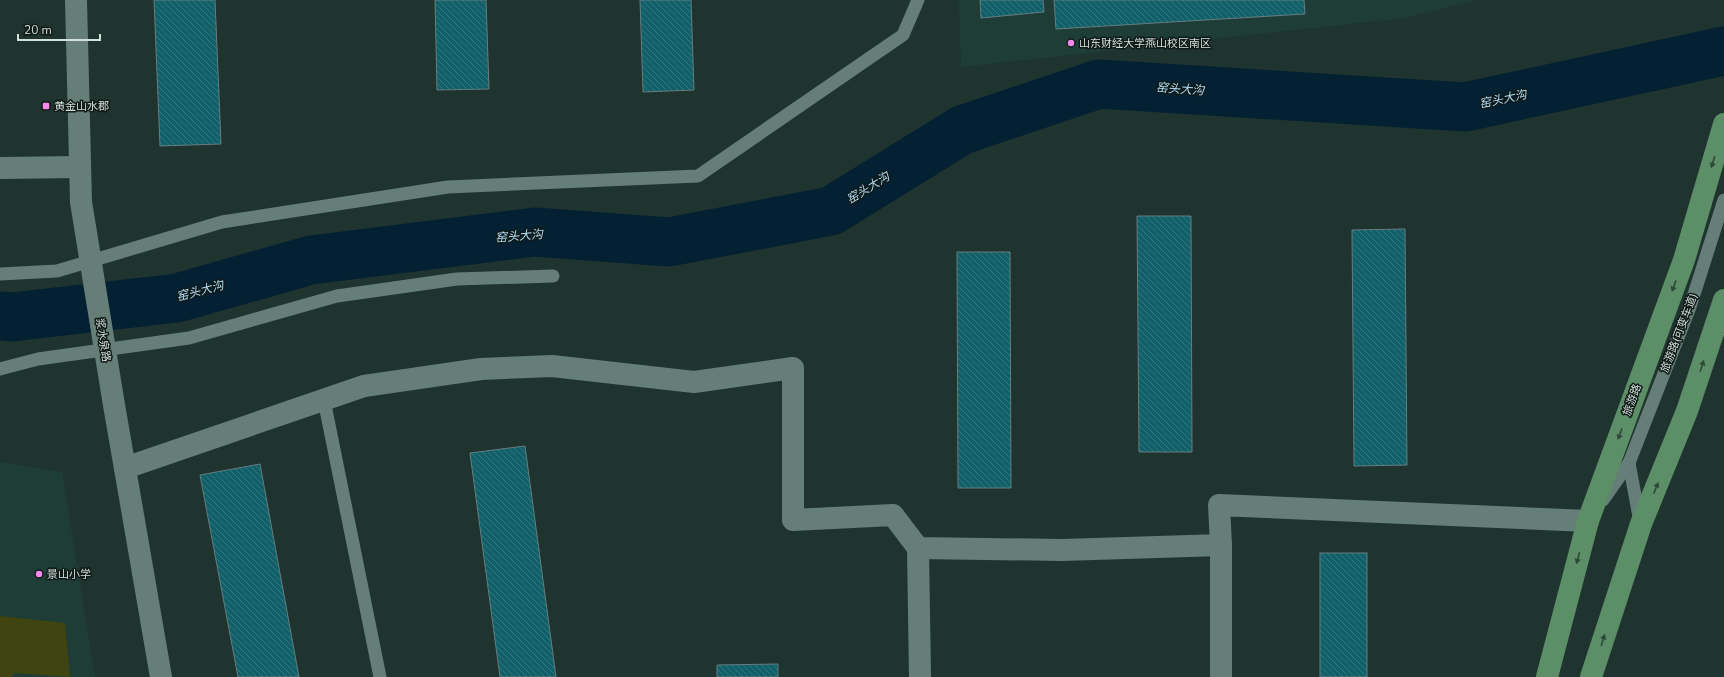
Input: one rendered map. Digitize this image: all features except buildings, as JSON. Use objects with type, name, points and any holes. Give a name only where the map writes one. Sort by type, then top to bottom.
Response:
[{"type":"main road","name":"旅游路","points":[[1547,677],[1588,521],[1684,260],[1724,124]]},
{"type":"main road","points":[[1591,677],[1641,524],[1687,411],[1724,300]]},
{"type":"street","name":"浆水泉路","points":[[76,0],[81,202],[161,677]]},
{"type":"street","points":[[0,168],[80,167]]},
{"type":"street","points":[[125,468],[364,386],[481,369],[552,366],[694,382],[793,368],[793,520],[893,515],[918,548],[920,677]]},
{"type":"street","points":[[1221,677],[1221,545],[1219,505],[1588,521]]},
{"type":"street","points":[[918,548],[1062,550],[1221,545]]},
{"type":"lane","points":[[0,274],[57,271],[222,222],[448,187],[698,176],[903,35],[918,0]]},
{"type":"lane","name":"旅游路(可变车道)","points":[[1588,521],[1629,463],[1690,307],[1724,200]]},
{"type":"lane","points":[[0,369],[38,359],[189,338],[337,296],[457,279],[553,276]]},
{"type":"lane","points":[[324,400],[380,677]]},
{"type":"lane","points":[[1629,463],[1641,524]]},
{"type":"shaded area","name":"山东财经大学燕山校区南区","points":[[959,0],[1476,0],[1404,18],[961,67]]},
{"type":"shaded area","name":"景山小学","points":[[0,462],[62,472],[95,677],[0,677]]},
{"type":"green space","points":[[0,616],[65,623],[70,677],[13,673],[13,677],[0,677]]},
{"type":"waterway","name":"窑头大沟","points":[[0,316],[12,317],[177,298],[311,260],[535,232],[669,242],[831,211],[962,130],[1099,84],[1465,107],[1724,51]]},
{"type":"place","name":"山东财经大学燕山校区南区","points":[[1071,43]]},
{"type":"place","name":"黄金山水郡","points":[[46,106]]},
{"type":"place","name":"景山小学","points":[[39,574]]}]
